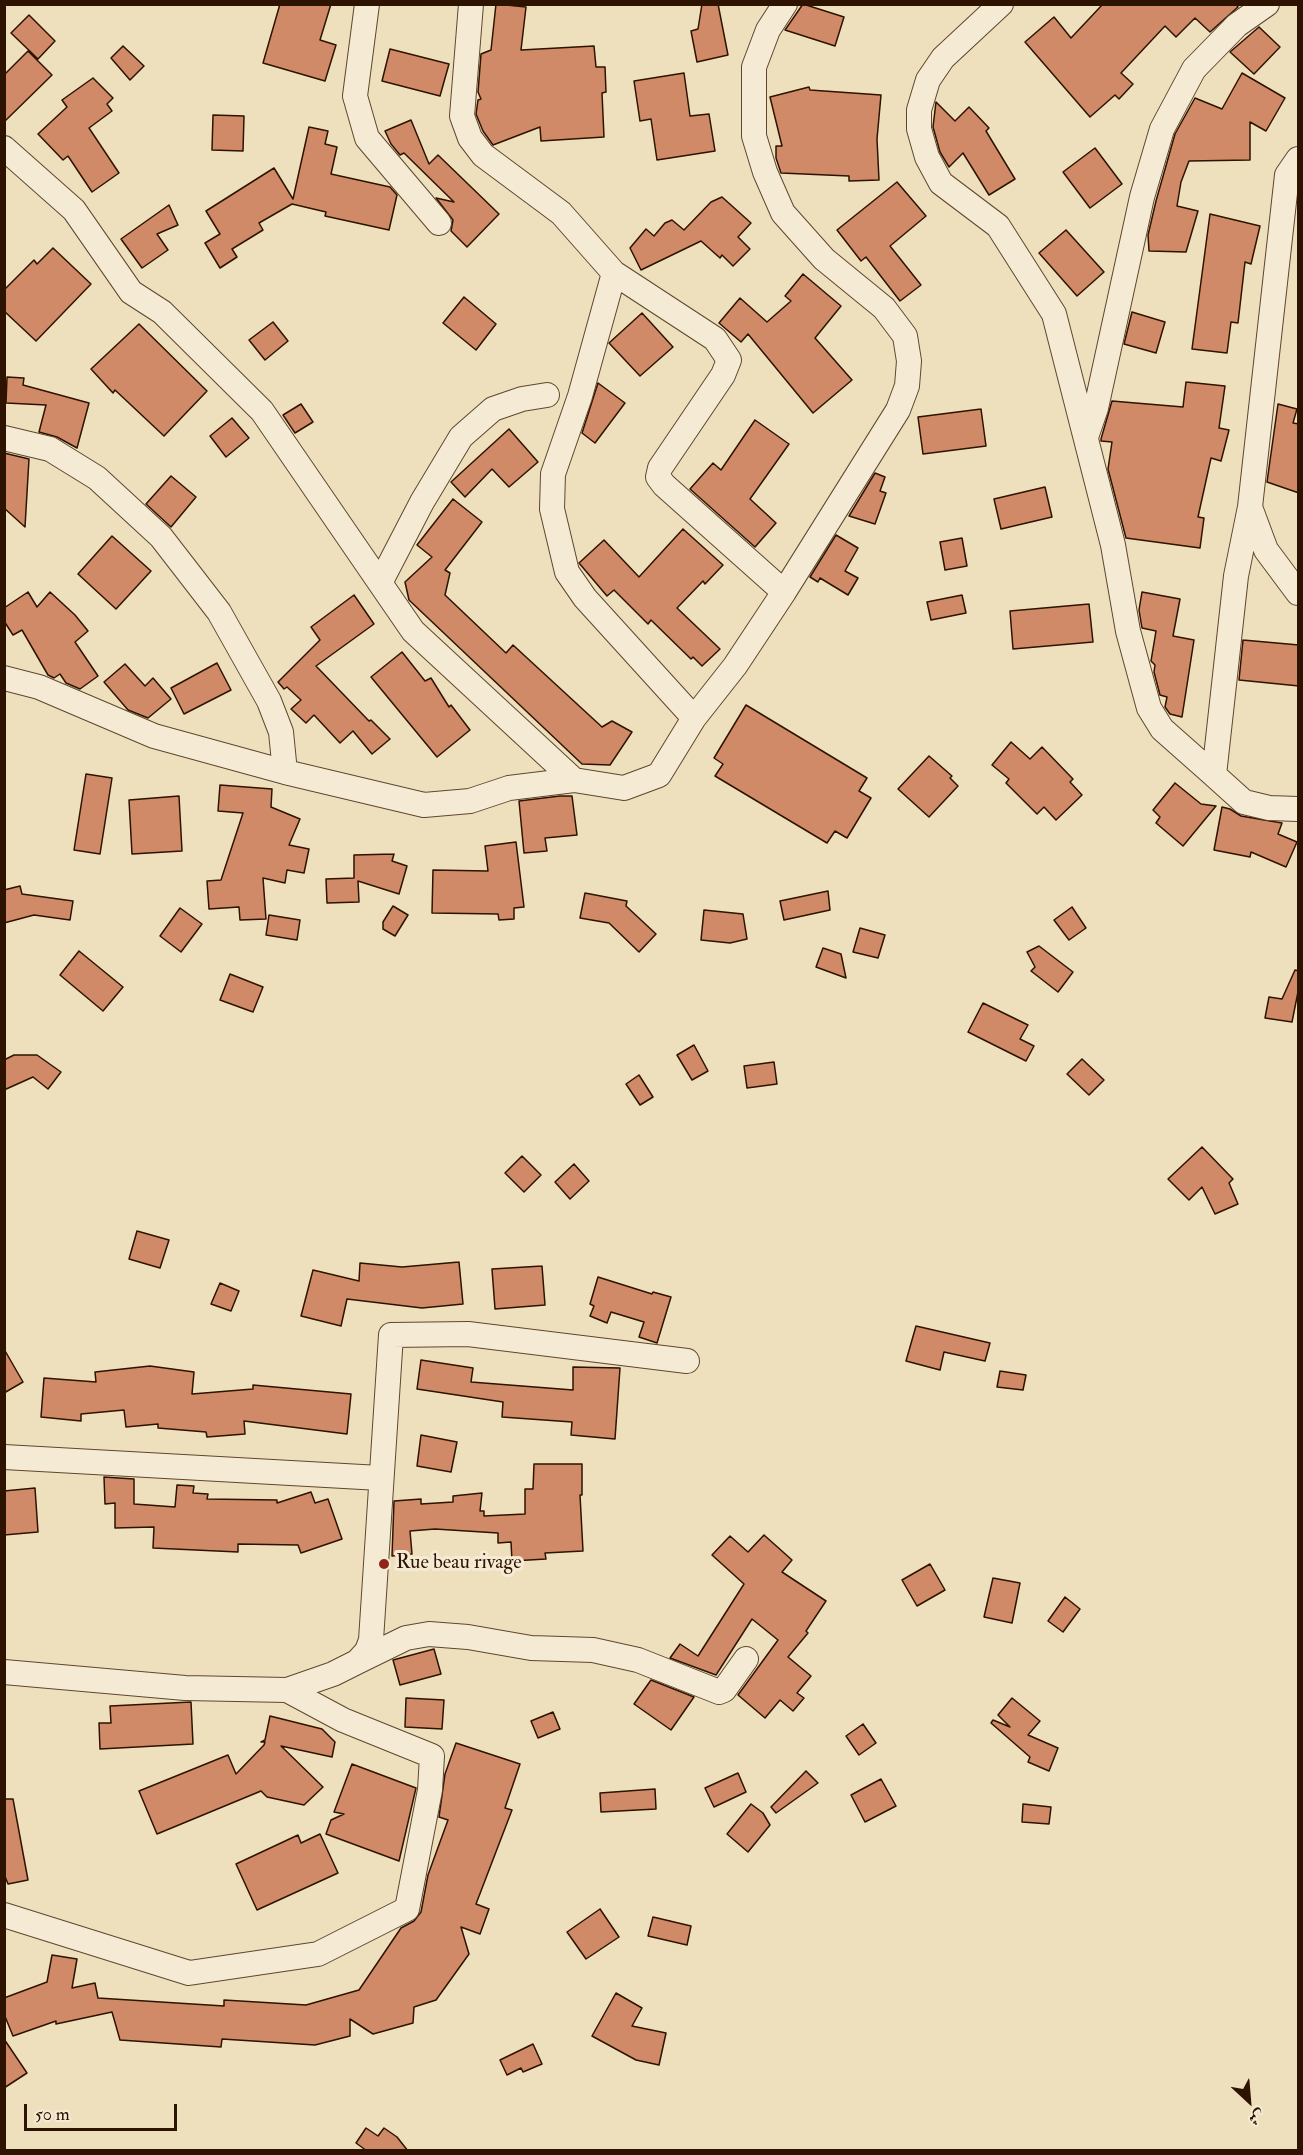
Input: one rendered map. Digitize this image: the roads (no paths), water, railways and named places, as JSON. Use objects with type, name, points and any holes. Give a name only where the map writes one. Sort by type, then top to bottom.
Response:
[{"type":"street","points":[[367,4],[355,96],[367,138],[439,223]]},
{"type":"street","points":[[471,4],[462,116],[470,138],[483,155],[561,213],[614,273],[715,339],[729,360],[723,375],[660,468],[658,477],[664,485],[784,592]]},
{"type":"street","points":[[4,678],[39,687],[154,736],[285,772],[424,805],[470,801],[509,788],[574,780],[624,788],[659,775],[694,718],[735,666],[784,592],[898,410],[907,386],[909,361],[905,336],[884,308],[824,258],[783,213],[765,172],[753,136],[754,67],[768,30],[785,4]]},
{"type":"street","points":[[1001,4],[943,58],[928,80],[919,110],[919,129],[927,157],[941,183],[998,226],[1053,314],[1113,544],[1128,631],[1149,708],[1162,729],[1244,802],[1269,808],[1299,809]]},
{"type":"street","points":[[1086,436],[1096,408],[1142,197],[1162,129],[1194,69],[1237,25],[1267,4]]},
{"type":"street","points":[[4,148],[74,210],[131,292],[162,312],[262,411],[413,631],[574,780]]},
{"type":"street","points":[[1214,775],[1236,576],[1251,507],[1287,175],[1299,159]]},
{"type":"street","points":[[614,273],[580,396],[553,474],[552,509],[559,547],[567,572],[585,597],[694,718]]},
{"type":"street","points":[[380,583],[422,501],[461,437],[493,409],[522,399],[547,395]]},
{"type":"street","points":[[4,438],[50,449],[97,478],[161,537],[219,612],[269,701],[281,732],[285,772]]},
{"type":"street","points":[[1251,507],[1266,550],[1299,593]]},
{"type":"street","points":[[357,1662],[367,1651],[371,1640],[391,1335],[468,1334],[687,1361]]},
{"type":"street","points":[[4,1457],[380,1478]]},
{"type":"street","points":[[4,1672],[185,1688],[287,1690],[333,1674],[406,1638],[429,1634],[468,1637],[531,1648],[593,1650],[638,1660],[719,1692],[724,1690],[746,1659]]},
{"type":"street","points":[[4,1915],[189,1974],[318,1954],[407,1909],[429,1790],[432,1756],[343,1720],[287,1690]]},
{"type":"place","name":"Rue beau rivage","points":[[384,1564]]}]
